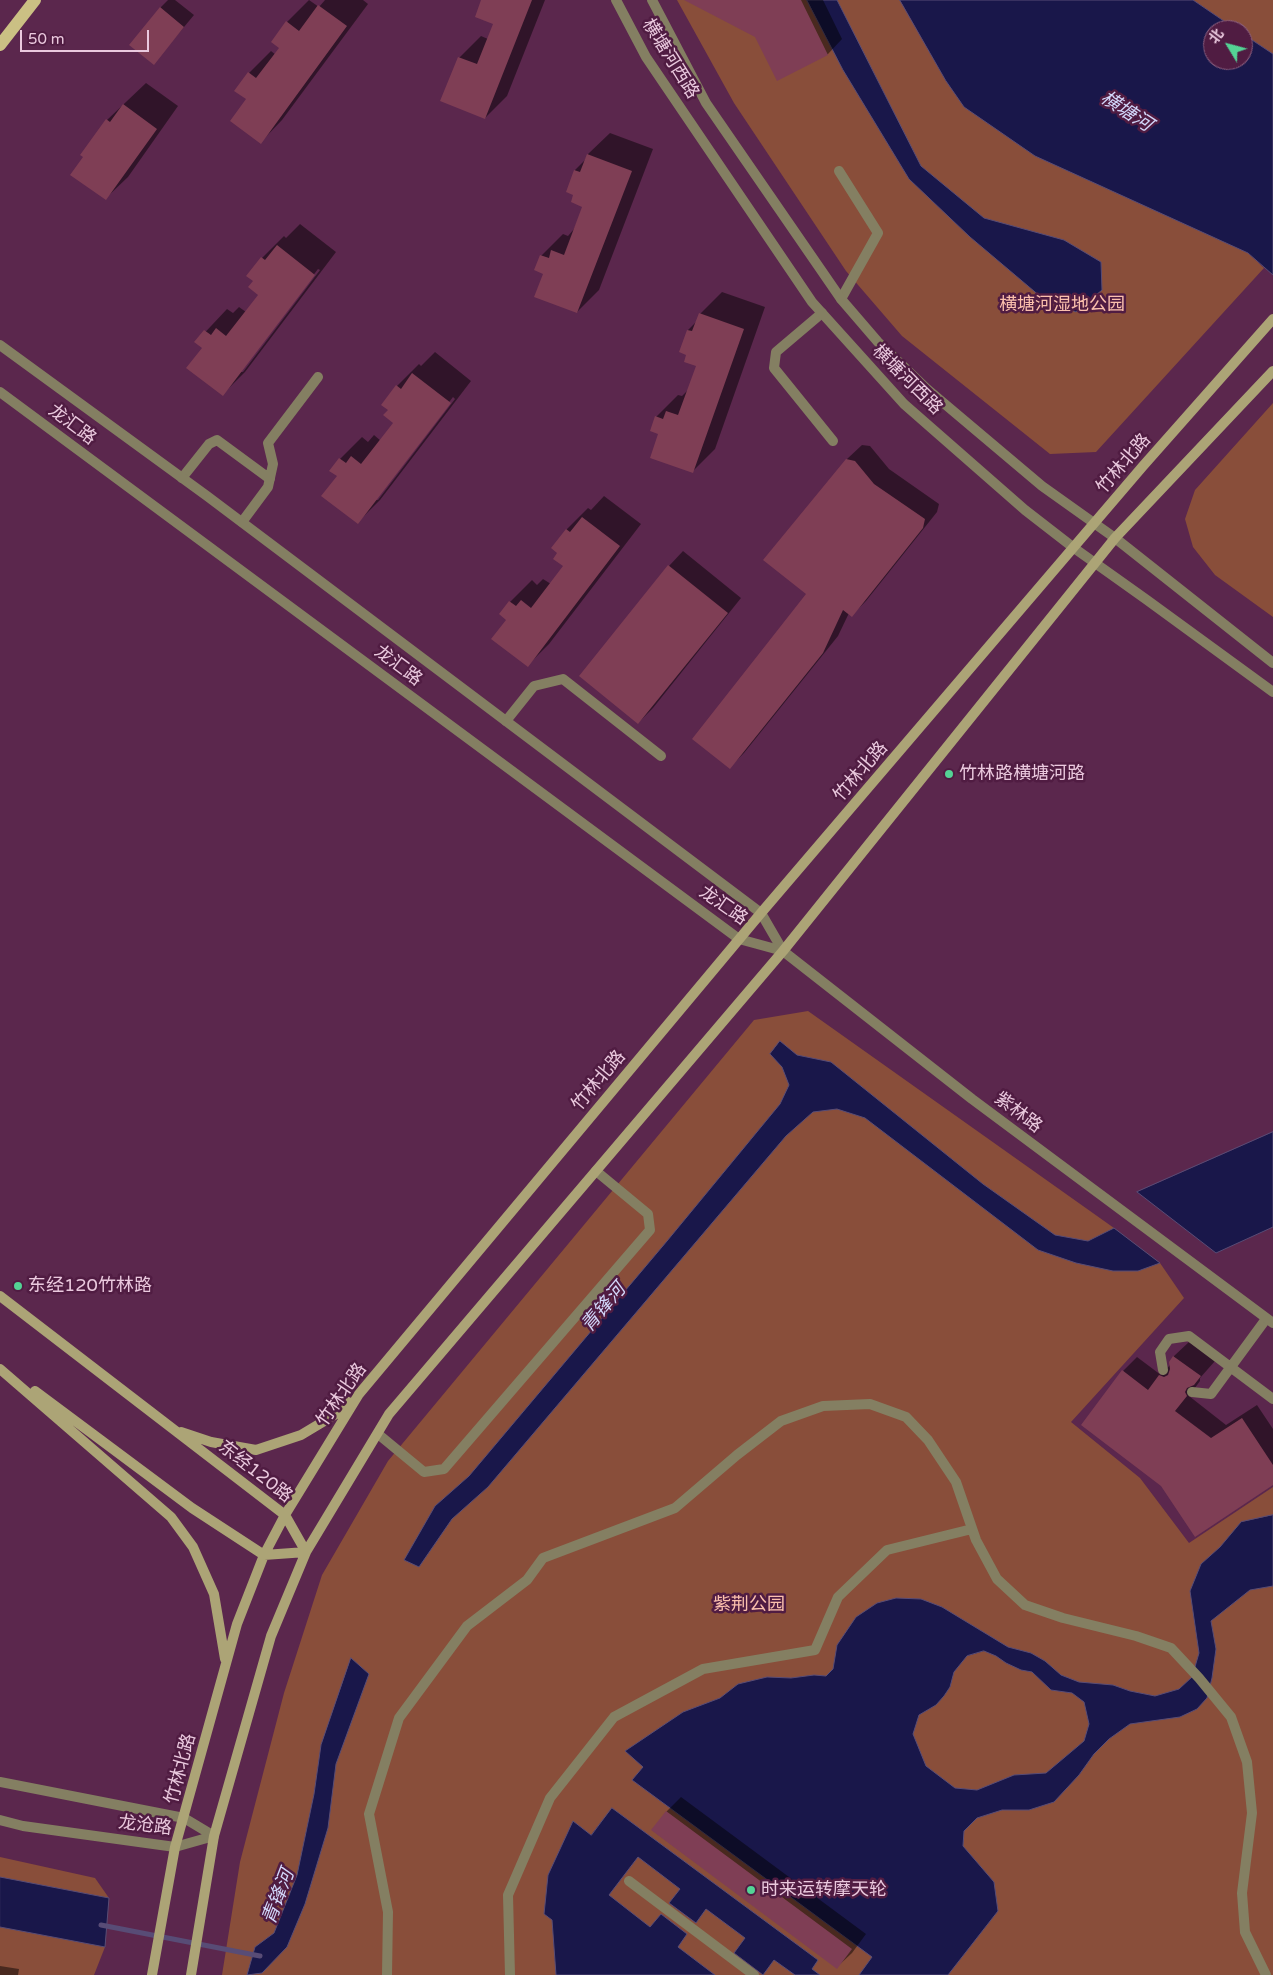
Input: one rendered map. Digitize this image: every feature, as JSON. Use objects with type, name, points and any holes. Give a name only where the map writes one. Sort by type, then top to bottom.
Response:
[{"type":"main road","points":[[0,45],[34,0]]},
{"type":"main road","name":"竹林北路","points":[[152,1975],[175,1848],[237,1624],[264,1555],[285,1515],[359,1394],[761,913],[1143,466],[1273,319]]},
{"type":"main road","points":[[191,1975],[200,1932],[214,1836],[271,1636],[306,1552],[390,1414],[783,951],[1115,538],[1273,371]]},
{"type":"main road","name":"东经120路","points":[[0,1296],[285,1515],[306,1552]]},
{"type":"main road","points":[[173,1430],[211,1442],[256,1450],[300,1435],[341,1411],[415,1326]]},
{"type":"main road","points":[[0,1367],[192,1508],[264,1555],[306,1552]]},
{"type":"main road","points":[[0,1367],[171,1517],[193,1547],[214,1594],[226,1665]]},
{"type":"street","name":"横塘河西路","points":[[616,0],[646,57],[812,302],[904,404],[1025,510],[1074,548],[1273,692]]},
{"type":"street","name":"横塘河西路","points":[[652,0],[706,103],[841,300],[878,342],[927,389],[1042,486],[1115,538],[1273,663]]},
{"type":"street","points":[[839,171],[878,233],[841,300]]},
{"type":"street","points":[[822,313],[776,352],[774,368],[833,441]]},
{"type":"street","name":"龙汇路","points":[[0,345],[242,522],[761,913]]},
{"type":"street","points":[[242,522],[268,487],[274,464],[268,443],[318,377]]},
{"type":"street","name":"龙汇路","points":[[0,392],[739,939],[783,951]]},
{"type":"street","points":[[182,478],[209,444],[217,440],[270,479]]},
{"type":"street","points":[[506,721],[534,686],[563,679],[661,756]]},
{"type":"street","name":"紫林路","points":[[761,913],[783,951],[972,1099],[1270,1321]]},
{"type":"street","points":[[378,1434],[424,1472],[444,1469],[650,1230],[648,1214],[596,1172]]},
{"type":"street","points":[[1192,1392],[1211,1394],[1231,1366],[1270,1321]]},
{"type":"street","points":[[1163,1370],[1160,1352],[1164,1346],[1170,1339],[1189,1336],[1273,1399]]},
{"type":"street","points":[[387,1975],[388,1912],[369,1814],[399,1718],[467,1626],[528,1580],[543,1558],[675,1508],[737,1455],[781,1421],[823,1406],[870,1404],[906,1417],[928,1440],[956,1482],[976,1540],[997,1579],[1025,1605],[1063,1618],[1136,1636],[1171,1648],[1231,1717],[1247,1762],[1252,1813],[1242,1892],[1245,1932],[1266,1975]]},
{"type":"street","points":[[510,1975],[508,1894],[550,1798],[614,1717],[703,1669],[815,1650],[838,1597],[886,1550],[972,1529]]},
{"type":"street","name":"龙沧路","points":[[0,1782],[184,1818],[214,1836]]},
{"type":"street","name":"龙沧路","points":[[0,1820],[23,1826],[175,1848],[214,1836]]},
{"type":"street","points":[[629,1881],[754,1975]]},
{"type":"green space","name":"横塘河湿地公园","points":[[677,0],[900,0],[946,81],[1248,253],[1264,268],[1096,452],[1050,454],[902,336],[846,271],[734,103]]},
{"type":"green space","points":[[1193,0],[1273,0],[1273,54],[1253,41],[1253,20],[1222,20]]},
{"type":"green space","points":[[1273,403],[1273,617],[1215,575],[1193,547],[1185,519],[1195,490]]},
{"type":"green space","name":"紫荆公园","points":[[808,1011],[1114,1228],[1160,1263],[1184,1298],[1071,1422],[1140,1478],[1189,1543],[1273,1487],[1273,1975],[222,1975],[240,1862],[284,1693],[322,1575],[388,1461],[754,1020]]},
{"type":"green space","points":[[0,1857],[95,1878],[109,1898],[105,1947],[94,1975],[0,1975]]},
{"type":"water","points":[[807,0],[837,0],[921,166],[984,218],[1064,240],[1101,262],[1102,290],[1076,312],[1041,297],[970,237],[909,179],[843,70]]},
{"type":"water","name":"横塘河","points":[[900,0],[1193,0],[1222,20],[1203,20],[1203,70],[1253,70],[1253,41],[1273,54],[1273,275],[1248,253],[1035,156],[964,107],[946,81]]},
{"type":"water","points":[[780,1041],[797,1055],[831,1062],[983,1184],[1055,1235],[1088,1241],[1114,1228],[1160,1263],[1138,1271],[1113,1271],[1076,1263],[1038,1250],[865,1118],[837,1109],[813,1112],[786,1136],[488,1487],[452,1519],[419,1567],[404,1560],[435,1506],[469,1476],[780,1104],[789,1085],[782,1067],[770,1054]]},
{"type":"water","points":[[1273,1132],[1273,1227],[1216,1253],[1137,1192]]},
{"type":"water","points":[[1273,1515],[1273,1586],[1250,1590],[1211,1621],[1216,1649],[1207,1698],[1197,1709],[1180,1717],[1130,1724],[1109,1739],[1094,1754],[1079,1775],[1054,1802],[1029,1810],[1002,1810],[977,1818],[964,1831],[963,1846],[994,1882],[998,1911],[948,1975],[859,1975],[872,1957],[632,1780],[643,1767],[625,1751],[683,1712],[720,1698],[738,1684],[767,1677],[826,1676],[833,1669],[837,1645],[856,1617],[877,1603],[896,1598],[921,1599],[942,1607],[1008,1647],[1031,1653],[1045,1661],[1061,1675],[1079,1682],[1113,1685],[1155,1696],[1179,1689],[1192,1677],[1199,1653],[1190,1591],[1201,1564],[1220,1547],[1241,1522]],"holes":[[[984,1651],[1021,1670],[1032,1672],[1051,1690],[1072,1693],[1084,1702],[1089,1724],[1084,1741],[1046,1773],[1014,1775],[977,1790],[955,1788],[926,1766],[913,1734],[919,1715],[936,1705],[944,1696],[950,1687],[954,1672],[967,1656]]]},
{"type":"water","points":[[351,1658],[369,1674],[336,1764],[328,1828],[305,1904],[287,1947],[262,1973],[247,1975],[255,1947],[274,1933],[297,1875],[314,1794],[321,1745]]},
{"type":"water","points":[[612,1808],[818,1960],[812,1969],[820,1975],[795,1975],[774,1960],[763,1975],[734,1953],[745,1938],[706,1909],[696,1923],[669,1903],[680,1889],[638,1857],[609,1895],[650,1927],[661,1914],[687,1934],[678,1947],[715,1975],[556,1975],[552,1920],[544,1914],[548,1875],[573,1821],[591,1835]]},
{"type":"water","points":[[0,1877],[109,1898],[105,1947],[0,1927]]},
{"type":"building","points":[[481,0],[532,0],[485,119],[440,101],[458,57],[477,64],[493,24],[475,17]]},
{"type":"building","points":[[684,0],[801,0],[828,55],[777,81],[755,37]]},
{"type":"building","points":[[318,5],[347,26],[261,144],[230,121],[246,99],[234,91],[248,72],[256,78],[279,48],[271,42],[286,21],[299,31]]},
{"type":"building","points":[[160,7],[184,27],[154,65],[129,45]]},
{"type":"building","points":[[123,104],[157,129],[106,200],[70,175],[83,157],[80,155],[106,119],[110,122]]},
{"type":"building","points":[[587,154],[632,171],[577,313],[534,297],[543,274],[534,270],[540,255],[549,258],[551,250],[564,255],[582,207],[571,202],[573,195],[566,192],[574,170],[580,172]]},
{"type":"building","points":[[277,245],[315,275],[223,396],[186,368],[202,348],[194,342],[204,330],[211,335],[216,328],[226,336],[258,295],[248,287],[253,281],[246,276],[261,257],[265,260]]},
{"type":"building","points":[[699,313],[744,329],[693,473],[650,458],[658,434],[650,431],[655,416],[663,419],[666,411],[678,415],[696,366],[684,362],[686,355],[679,352],[687,330],[692,331]]},
{"type":"building","points":[[412,373],[451,403],[358,524],[321,496],[337,476],[329,471],[339,458],[346,463],[351,456],[361,464],[393,423],[383,415],[388,410],[381,405],[396,385],[401,389]]},
{"type":"building","points":[[846,459],[855,461],[874,484],[925,519],[923,528],[852,617],[843,610],[823,653],[730,769],[692,739],[806,594],[763,560]]},
{"type":"building","points":[[582,517],[620,546],[528,667],[491,639],[506,620],[499,614],[509,601],[516,606],[521,600],[531,608],[563,566],[553,559],[557,553],[551,548],[566,529],[570,532]]},
{"type":"building","points":[[668,565],[728,613],[638,724],[579,676]]},
{"type":"building","points":[[1173,1356],[1201,1376],[1194,1385],[1187,1388],[1185,1392],[1187,1396],[1175,1411],[1211,1438],[1242,1418],[1273,1465],[1273,1485],[1195,1537],[1161,1486],[1081,1425],[1122,1370],[1148,1390],[1159,1375],[1164,1377],[1168,1375],[1170,1369],[1169,1362]]},
{"type":"building","name":"时来运转摩天轮","points":[[666,1811],[852,1949],[837,1969],[651,1830]]},
{"type":"waterway","name":"青锋河","points":[[101,1925],[260,1956]]},
{"type":"place","name":"竹林路横塘河路","points":[[949,774]]},
{"type":"place","name":"东经120竹林路","points":[[18,1286]]},
{"type":"place","name":"时来运转摩天轮","points":[[751,1890]]}]
